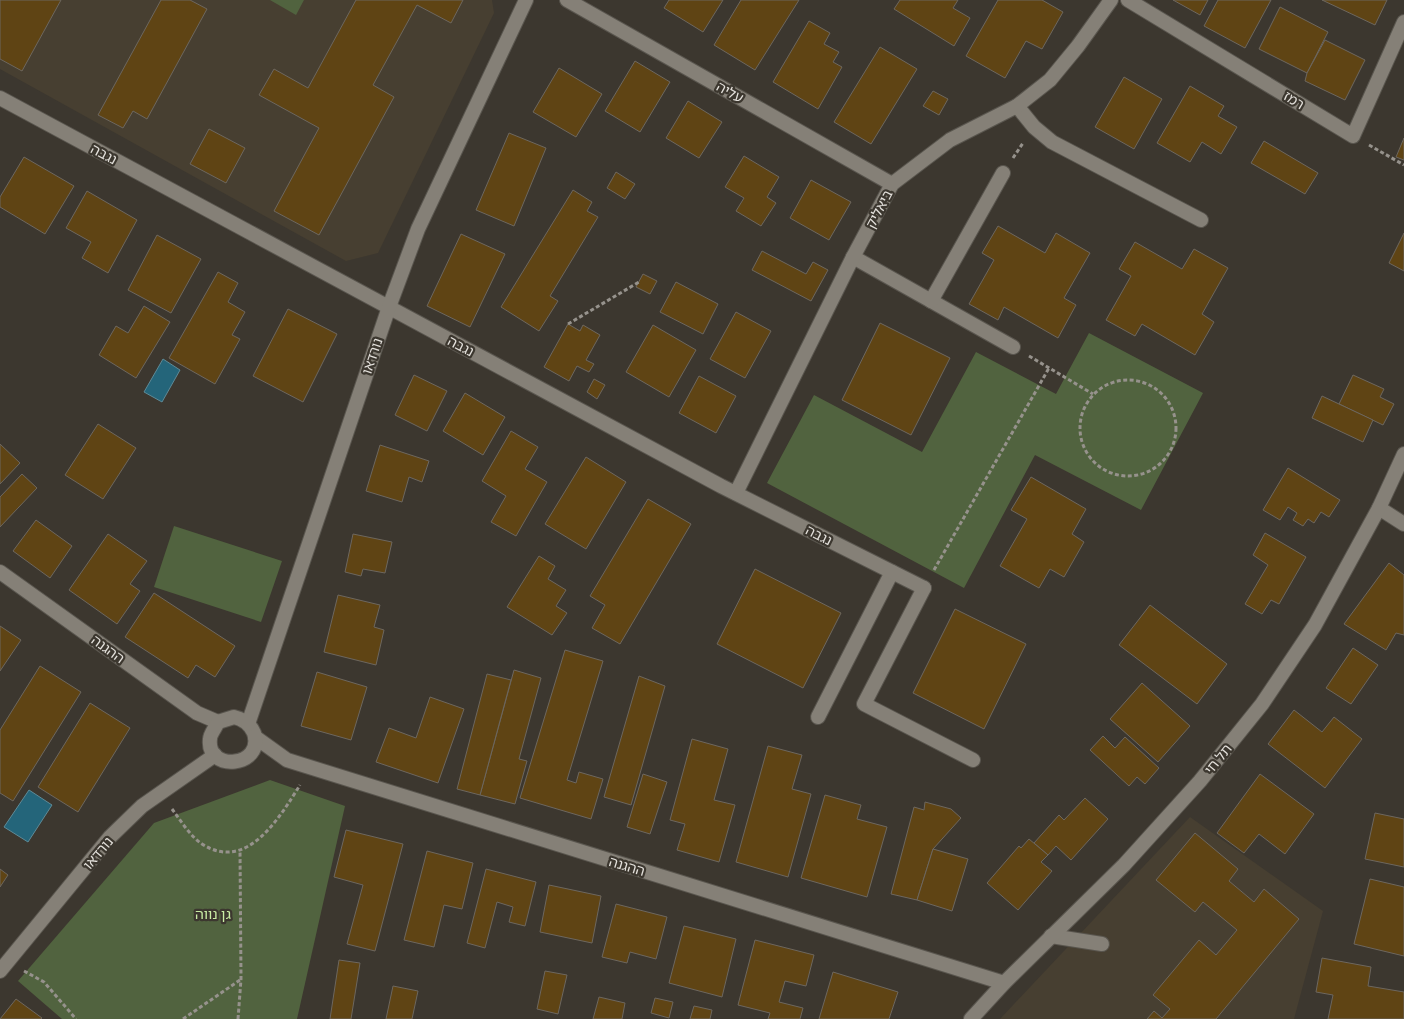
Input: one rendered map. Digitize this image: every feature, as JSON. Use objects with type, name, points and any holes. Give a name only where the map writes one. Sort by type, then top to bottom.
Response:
[{"type":"street","name":"נורדאו","points":[[248,724],[389,307],[418,230],[526,0]]},
{"type":"street","name":"עליה","points":[[567,0],[892,184]]},
{"type":"street","name":"ביאליק","points":[[736,493],[853,257],[892,184],[950,140],[1017,106],[1050,80],[1078,46],[1111,0]]},
{"type":"street","name":"רמז","points":[[1128,0],[1353,136]]},
{"type":"street","points":[[1353,136],[1404,22]]},
{"type":"street","name":"נגבה","points":[[0,98],[736,493],[924,588]]},
{"type":"street","points":[[1017,106],[1034,127],[1052,142],[1201,220]]},
{"type":"street","points":[[930,301],[1003,173]]},
{"type":"street","points":[[853,257],[1013,347]]},
{"type":"street","name":"תל חי","points":[[971,1019],[1004,983],[1130,858],[1200,781],[1262,704],[1315,625],[1379,508],[1404,454]]},
{"type":"street","points":[[1379,508],[1404,524]]},
{"type":"street","name":"ההגנה","points":[[0,572],[197,713],[218,722]]},
{"type":"street","points":[[818,717],[892,572]]},
{"type":"street","points":[[924,588],[864,704],[973,760]]},
{"type":"street","points":[[234,717],[248,724],[255,737],[252,752],[240,762],[228,763],[215,755],[210,746],[210,738],[218,722],[234,717]]},
{"type":"street","name":"ההגנה","points":[[255,737],[287,760],[1004,983]]},
{"type":"street","name":"נורדאו","points":[[3,963],[110,837],[142,806],[215,755]]},
{"type":"street","points":[[1051,936],[1102,944]]},
{"type":"path","points":[[1003,173],[1034,127]]},
{"type":"path","points":[[1353,136],[1404,165]]},
{"type":"path","points":[[568,324],[639,282]]},
{"type":"path","points":[[1013,347],[1093,394]]},
{"type":"path","points":[[924,588],[1049,368]]},
{"type":"path","points":[[1128,379],[1144,382],[1159,390],[1171,405],[1176,421],[1176,437],[1170,453],[1164,461],[1153,469],[1138,475],[1122,476],[1106,471],[1095,463],[1086,450],[1080,431],[1082,414],[1093,394],[1107,384],[1128,379]]},
{"type":"path","points":[[170,806],[184,826],[201,843],[217,851],[240,851],[259,840],[282,815],[311,767]]},
{"type":"path","points":[[238,1019],[241,980],[240,851]]},
{"type":"path","points":[[3,963],[44,982],[76,1019]]},
{"type":"path","points":[[183,1019],[241,980]]},
{"type":"shaded area","points":[[0,0],[492,0],[494,13],[378,253],[346,261],[0,69]]},
{"type":"shaded area","points":[[1190,817],[1323,911],[1294,1019],[1000,1019]]},
{"type":"green space","points":[[270,0],[304,0],[296,15]]},
{"type":"green space","points":[[1089,333],[1203,393],[1141,510],[1035,455],[964,588],[767,483],[814,395],[922,452],[976,352],[1056,394]]},
{"type":"green space","points":[[174,526],[282,561],[261,622],[154,587]]},
{"type":"green space","name":"גן נווה","points":[[270,780],[345,806],[297,1019],[62,1019],[18,981],[154,823]]},
{"type":"water","points":[[163,359],[180,370],[162,402],[144,392]]},
{"type":"water","points":[[29,790],[52,805],[28,842],[4,827]]},
{"type":"building","points":[[0,0],[61,0],[22,71],[0,59]]},
{"type":"building","points":[[161,0],[190,0],[207,9],[147,119],[133,111],[123,128],[98,115]]},
{"type":"building","points":[[356,0],[463,0],[451,23],[417,5],[373,85],[394,97],[319,235],[274,211],[319,128],[259,95],[274,69],[308,88]]},
{"type":"building","points":[[669,0],[723,0],[703,32],[664,8]]},
{"type":"building","points":[[741,0],[799,0],[755,70],[714,45]]},
{"type":"building","points":[[900,0],[958,0],[953,8],[970,18],[954,46],[894,9]]},
{"type":"building","points":[[998,0],[1042,0],[1063,12],[1042,49],[1026,41],[1005,78],[966,56]]},
{"type":"building","points":[[1173,0],[1208,0],[1200,15]]},
{"type":"building","points":[[1218,0],[1271,0],[1245,48],[1204,26]]},
{"type":"building","points":[[1322,0],[1387,0],[1375,25]]},
{"type":"building","points":[[1280,7],[1328,32],[1307,73],[1259,49]]},
{"type":"building","points":[[809,21],[830,33],[824,44],[839,52],[833,62],[842,67],[818,109],[773,82]]},
{"type":"building","points":[[1325,40],[1365,60],[1345,100],[1305,81],[1307,73]]},
{"type":"building","points":[[880,47],[917,69],[871,144],[834,122]]},
{"type":"building","points":[[635,61],[670,82],[640,132],[605,111]]},
{"type":"building","points":[[559,68],[602,94],[576,137],[533,112]]},
{"type":"building","points":[[1124,77],[1162,99],[1134,149],[1095,127]]},
{"type":"building","points":[[1190,86],[1224,106],[1218,116],[1237,127],[1221,154],[1202,142],[1190,162],[1157,143]]},
{"type":"building","points":[[933,91],[948,99],[939,115],[923,106]]},
{"type":"building","points":[[688,101],[722,122],[699,158],[666,138]]},
{"type":"building","points":[[209,129],[245,148],[226,183],[190,164]]},
{"type":"building","points":[[509,133],[546,148],[514,226],[476,210]]},
{"type":"building","points":[[1404,138],[1404,160],[1396,157]]},
{"type":"building","points":[[1264,141],[1318,173],[1305,194],[1251,163]]},
{"type":"building","points":[[744,156],[779,177],[767,197],[776,203],[761,226],[736,211],[744,198],[725,187]]},
{"type":"building","points":[[24,157],[74,186],[45,234],[0,207],[0,197]]},
{"type":"building","points":[[616,172],[635,184],[625,199],[607,188]]},
{"type":"building","points":[[811,180],[851,202],[829,240],[790,218]]},
{"type":"building","points":[[573,190],[592,202],[587,211],[598,217],[550,296],[558,301],[539,331],[501,307]]},
{"type":"building","points":[[87,191],[137,220],[108,273],[82,258],[91,242],[66,228]]},
{"type":"building","points":[[998,226],[1045,253],[1056,233],[1090,253],[1064,298],[1076,305],[1058,338],[1004,307],[998,320],[969,304],[994,260],[982,253]]},
{"type":"building","points":[[1404,233],[1404,271],[1389,263]]},
{"type":"building","points":[[461,234],[505,254],[470,327],[427,306]]},
{"type":"building","points":[[157,235],[201,259],[171,313],[128,290]]},
{"type":"building","points":[[1135,242],[1182,269],[1194,249],[1228,268],[1202,314],[1214,322],[1195,355],[1142,324],[1135,336],[1106,320],[1131,276],[1119,269]]},
{"type":"building","points":[[762,251],[806,274],[813,262],[828,270],[811,301],[752,270]]},
{"type":"building","points":[[218,272],[238,283],[228,302],[245,312],[232,335],[240,339],[215,384],[169,358]]},
{"type":"building","points":[[643,274],[657,281],[650,294],[636,287]]},
{"type":"building","points":[[676,282],[718,304],[703,334],[660,312]]},
{"type":"building","points":[[144,306],[170,322],[136,378],[99,355],[116,326],[128,333]]},
{"type":"building","points":[[288,309],[337,334],[303,402],[253,376]]},
{"type":"building","points":[[736,312],[771,331],[745,378],[710,359]]},
{"type":"building","points":[[880,323],[950,358],[911,435],[842,400]]},
{"type":"building","points":[[568,324],[580,331],[583,325],[600,335],[586,360],[594,364],[589,372],[577,366],[569,381],[544,367]]},
{"type":"building","points":[[653,325],[696,350],[669,397],[626,372]]},
{"type":"building","points":[[414,375],[447,391],[427,431],[395,415]]},
{"type":"building","points":[[1353,375],[1384,389],[1380,397],[1394,404],[1383,425],[1339,404]]},
{"type":"building","points":[[699,376],[736,396],[716,433],[679,413]]},
{"type":"building","points":[[594,379],[605,385],[597,399],[587,392]]},
{"type":"building","points":[[465,393],[505,417],[483,455],[443,431]]},
{"type":"building","points":[[1322,396],[1373,420],[1363,442],[1312,418]]},
{"type":"building","points":[[98,424],[136,448],[103,499],[65,475]]},
{"type":"building","points":[[511,431],[538,447],[525,469],[547,482],[516,536],[491,522],[506,496],[482,481]]},
{"type":"building","points":[[0,444],[20,463],[0,484]]},
{"type":"building","points":[[380,445],[429,461],[422,482],[409,477],[402,502],[366,491]]},
{"type":"building","points":[[586,457],[626,482],[586,549],[545,524]]},
{"type":"building","points":[[1288,468],[1340,500],[1329,517],[1321,512],[1314,523],[1308,519],[1303,526],[1293,520],[1297,513],[1288,507],[1280,520],[1263,510]]},
{"type":"building","points":[[22,474],[37,488],[0,527],[0,497]]},
{"type":"building","points":[[1031,477],[1086,509],[1072,534],[1084,542],[1064,577],[1050,569],[1039,588],[1000,566],[1027,519],[1011,510]]},
{"type":"building","points":[[648,499],[691,524],[620,644],[592,628],[605,605],[590,596]]},
{"type":"building","points":[[36,520],[72,546],[50,578],[13,551]]},
{"type":"building","points":[[1265,533],[1306,557],[1279,604],[1271,600],[1262,614],[1245,604],[1268,565],[1253,555]]},
{"type":"building","points":[[108,534],[147,561],[130,584],[140,591],[117,624],[69,590]]},
{"type":"building","points":[[353,534],[392,542],[385,573],[363,569],[361,576],[345,572]]},
{"type":"building","points":[[539,556],[555,566],[548,579],[566,590],[556,606],[567,613],[552,635],[507,607]]},
{"type":"building","points":[[1389,563],[1404,575],[1404,635],[1396,633],[1386,650],[1344,624]]},
{"type":"building","points":[[755,569],[841,613],[803,688],[717,644]]},
{"type":"building","points":[[154,593],[235,646],[215,677],[196,665],[188,678],[125,637]]},
{"type":"building","points":[[338,595],[380,605],[374,627],[384,630],[376,665],[324,652]]},
{"type":"building","points":[[1150,605],[1227,664],[1197,704],[1119,645]]},
{"type":"building","points":[[955,609],[1026,644],[984,729],[913,693]]},
{"type":"building","points":[[0,626],[21,640],[0,671]]},
{"type":"building","points":[[1353,648],[1378,665],[1351,704],[1326,688]]},
{"type":"building","points":[[565,650],[603,661],[567,780],[576,783],[579,772],[603,779],[591,819],[520,798]]},
{"type":"building","points":[[40,666],[81,692],[13,801],[0,793],[0,730]]},
{"type":"building","points":[[514,670],[541,678],[519,759],[527,761],[515,804],[480,795]]},
{"type":"building","points":[[317,672],[367,687],[351,740],[301,726]]},
{"type":"building","points":[[487,674],[511,680],[480,795],[457,789]]},
{"type":"building","points":[[639,676],[665,686],[631,805],[604,797]]},
{"type":"building","points":[[1142,683],[1190,726],[1158,762],[1110,719]]},
{"type":"building","points":[[430,697],[464,709],[438,783],[376,762],[389,728],[416,738]]},
{"type":"building","points":[[90,703],[130,728],[78,812],[38,787]]},
{"type":"building","points":[[1294,710],[1322,732],[1334,717],[1362,739],[1325,788],[1268,744]]},
{"type":"building","points":[[1103,736],[1115,748],[1125,737],[1159,768],[1145,784],[1137,777],[1129,786],[1090,750]]},
{"type":"building","points":[[692,739],[728,749],[714,800],[735,805],[719,862],[677,850],[685,824],[670,820]]},
{"type":"building","points":[[768,746],[802,755],[792,789],[811,794],[788,877],[736,862]]},
{"type":"building","points":[[643,774],[667,782],[650,834],[627,827]]},
{"type":"building","points":[[1260,774],[1314,814],[1285,854],[1259,834],[1244,853],[1217,833]]},
{"type":"building","points":[[825,795],[861,805],[857,819],[887,827],[867,897],[801,878]]},
{"type":"building","points":[[1085,798],[1108,819],[1071,860],[1056,846],[1048,855],[1034,843],[1059,815],[1064,820]]},
{"type":"building","points":[[925,802],[951,809],[961,818],[933,849],[917,900],[891,894],[914,807],[924,810]]},
{"type":"building","points":[[1375,813],[1404,819],[1404,867],[1365,859]]},
{"type":"building","points":[[346,830],[403,844],[375,951],[347,944],[363,885],[334,877]]},
{"type":"building","points":[[1195,833],[1238,869],[1229,881],[1254,902],[1264,889],[1299,919],[1216,1019],[1147,1019],[1154,1011],[1162,1018],[1170,1009],[1153,995],[1199,940],[1216,955],[1237,930],[1203,902],[1195,912],[1156,880]]},
{"type":"building","points":[[1029,839],[1048,855],[1041,862],[1052,871],[1018,910],[987,883],[1019,846],[1021,848]]},
{"type":"building","points":[[933,849],[968,859],[952,911],[917,900]]},
{"type":"building","points":[[427,851],[473,863],[462,909],[444,905],[434,947],[404,940]]},
{"type":"building","points":[[0,869],[8,875],[0,887]]},
{"type":"building","points":[[486,869],[536,882],[525,926],[509,922],[513,907],[497,902],[485,948],[467,943]]},
{"type":"building","points":[[1370,879],[1404,887],[1404,956],[1354,944]]},
{"type":"building","points":[[549,885],[601,896],[592,943],[540,932]]},
{"type":"building","points":[[616,904],[667,917],[656,959],[630,952],[627,963],[602,957]]},
{"type":"building","points":[[684,926],[736,939],[722,997],[669,983]]},
{"type":"building","points":[[755,940],[814,955],[806,986],[785,981],[779,1002],[803,1008],[800,1019],[768,1019],[770,1013],[738,1005]]},
{"type":"building","points":[[1322,958],[1371,967],[1368,986],[1404,992],[1404,1019],[1328,1019],[1333,995],[1316,992]]},
{"type":"building","points":[[339,960],[360,963],[351,1019],[330,1019]]},
{"type":"building","points":[[545,971],[567,975],[558,1014],[537,1009]]},
{"type":"building","points":[[833,972],[898,992],[889,1019],[819,1019]]},
{"type":"building","points":[[393,986],[418,991],[412,1019],[386,1019]]},
{"type":"building","points":[[599,997],[625,1003],[622,1019],[593,1019]]},
{"type":"building","points":[[655,998],[673,1002],[669,1018],[651,1013]]},
{"type":"building","points":[[16,999],[42,1018],[0,1019]]},
{"type":"building","points":[[694,1006],[712,1010],[710,1019],[690,1019]]}]
